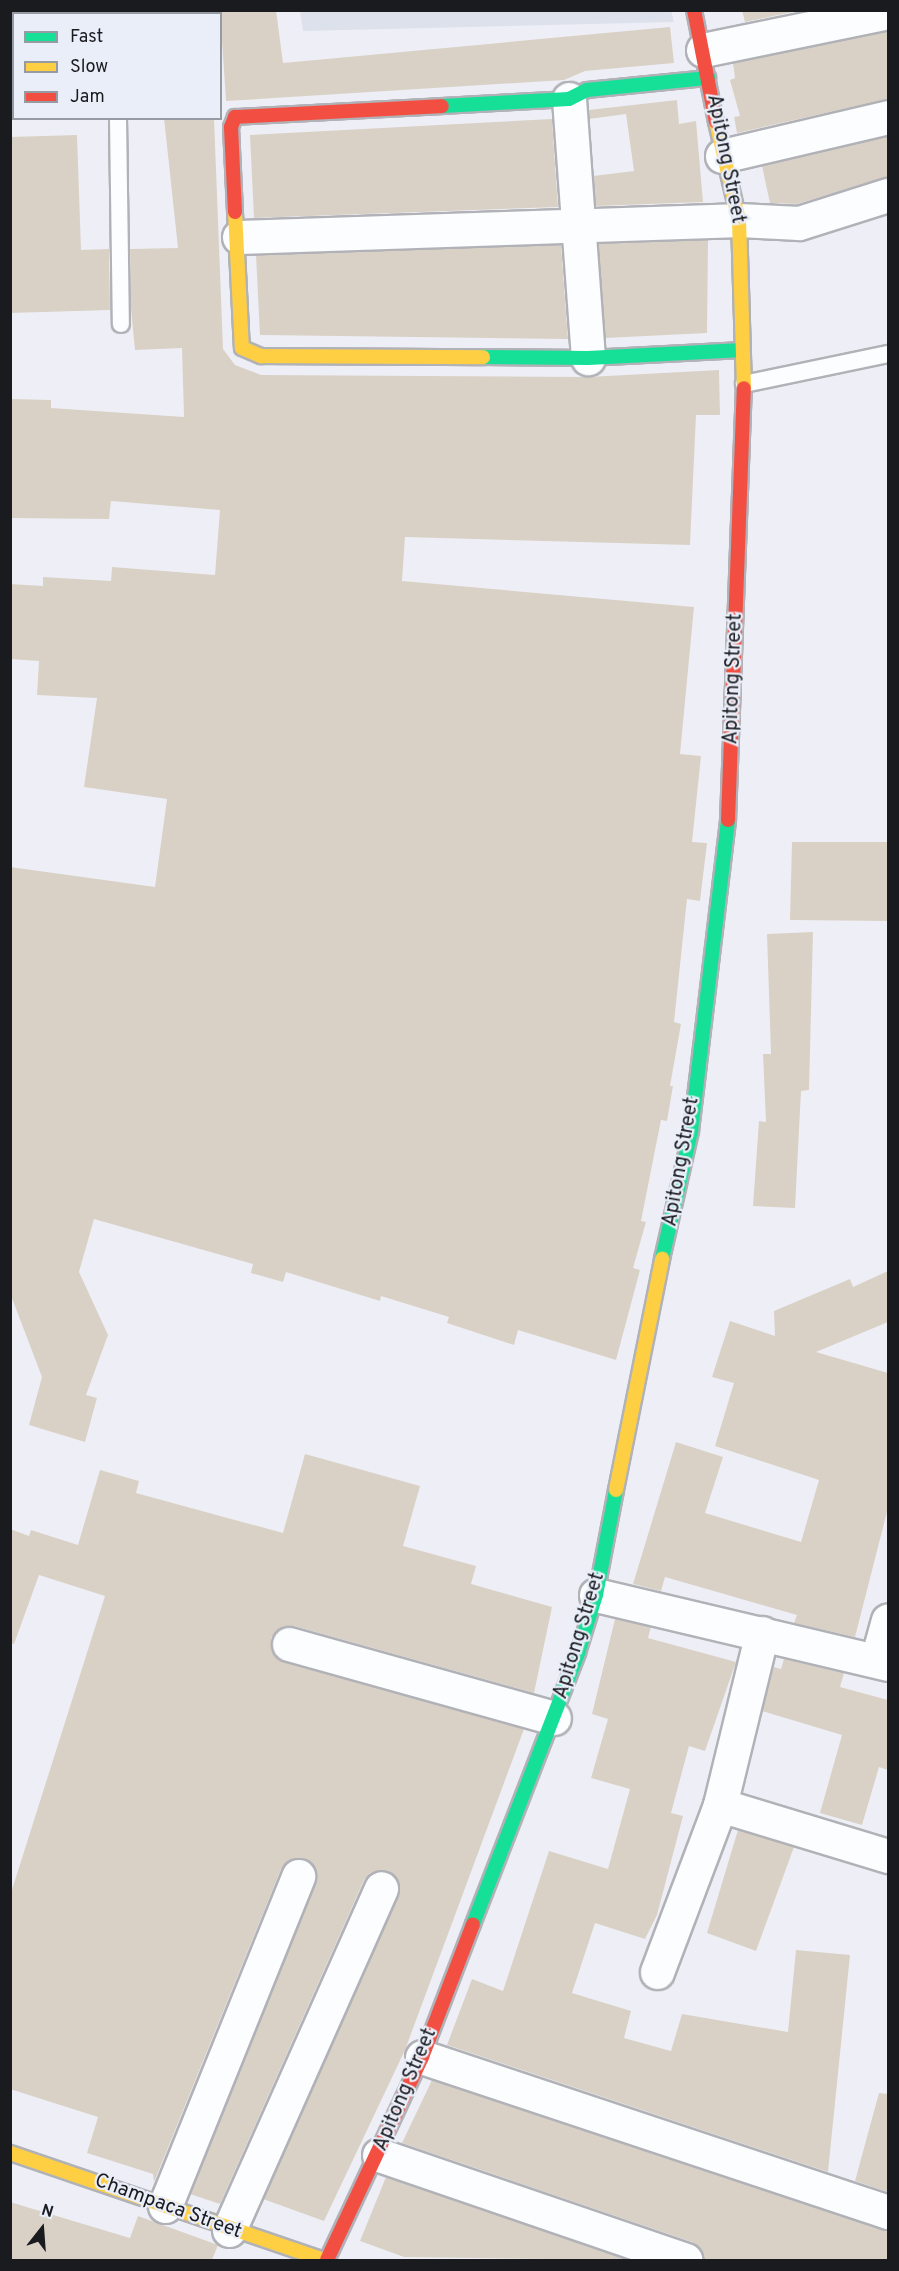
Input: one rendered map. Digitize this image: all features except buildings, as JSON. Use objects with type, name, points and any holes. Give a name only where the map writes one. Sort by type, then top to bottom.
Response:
[{"type":"street","name":"Apitong Street","points":[[326,2260],[379,2155],[422,2057],[554,1718],[596,1595],[647,1326],[691,1131],[729,815],[744,384],[739,220],[722,156],[694,10]]},
{"type":"street","points":[[743,350],[588,358],[250,354],[242,348],[239,237],[231,127],[235,117],[569,99],[587,90],[706,64],[888,12]]},
{"type":"street","points":[[569,99],[588,358]]},
{"type":"street","points":[[722,156],[888,117]]},
{"type":"street","points":[[239,237],[578,228],[739,220],[799,222],[888,195]]},
{"type":"street","points":[[596,1595],[883,1662],[888,1620]]},
{"type":"street","points":[[657,1972],[720,1805],[762,1633]]},
{"type":"street","points":[[289,1644],[554,1718]]},
{"type":"street","points":[[720,1805],[888,1856]]},
{"type":"street","points":[[165,2206],[298,1876]]},
{"type":"street","points":[[229,2230],[381,1888]]},
{"type":"street","points":[[422,2057],[888,2212]]},
{"type":"street","name":"Champaca Street","points":[[10,2153],[229,2230],[326,2260]]},
{"type":"street","points":[[379,2155],[686,2260]]},
{"type":"lane","points":[[118,120],[121,324]]},
{"type":"lane","points":[[744,384],[888,354]]},
{"type":"shaded area","points":[[671,10],[674,22],[303,31],[300,11]]},
{"type":"traffic: fast","points":[[442,106],[569,99],[587,90],[708,78]]},
{"type":"traffic: fast","points":[[483,357],[588,358],[743,350]]},
{"type":"traffic: fast","points":[[662,1259],[691,1131],[728,820]]},
{"type":"traffic: fast","points":[[473,1924],[578,1653],[596,1595],[616,1490]]},
{"type":"traffic: slow","points":[[716,122],[739,220],[744,388]]},
{"type":"traffic: slow","points":[[235,212],[242,348],[261,356],[483,357]]},
{"type":"traffic: slow","points":[[616,1490],[662,1259]]},
{"type":"traffic: slow","points":[[10,2153],[325,2260]]},
{"type":"traffic: jam","points":[[694,10],[716,122]]},
{"type":"traffic: jam","points":[[235,212],[231,127],[235,117],[442,106]]},
{"type":"traffic: jam","points":[[728,820],[744,388]]},
{"type":"traffic: jam","points":[[327,2260],[422,2057],[473,1924]]}]
